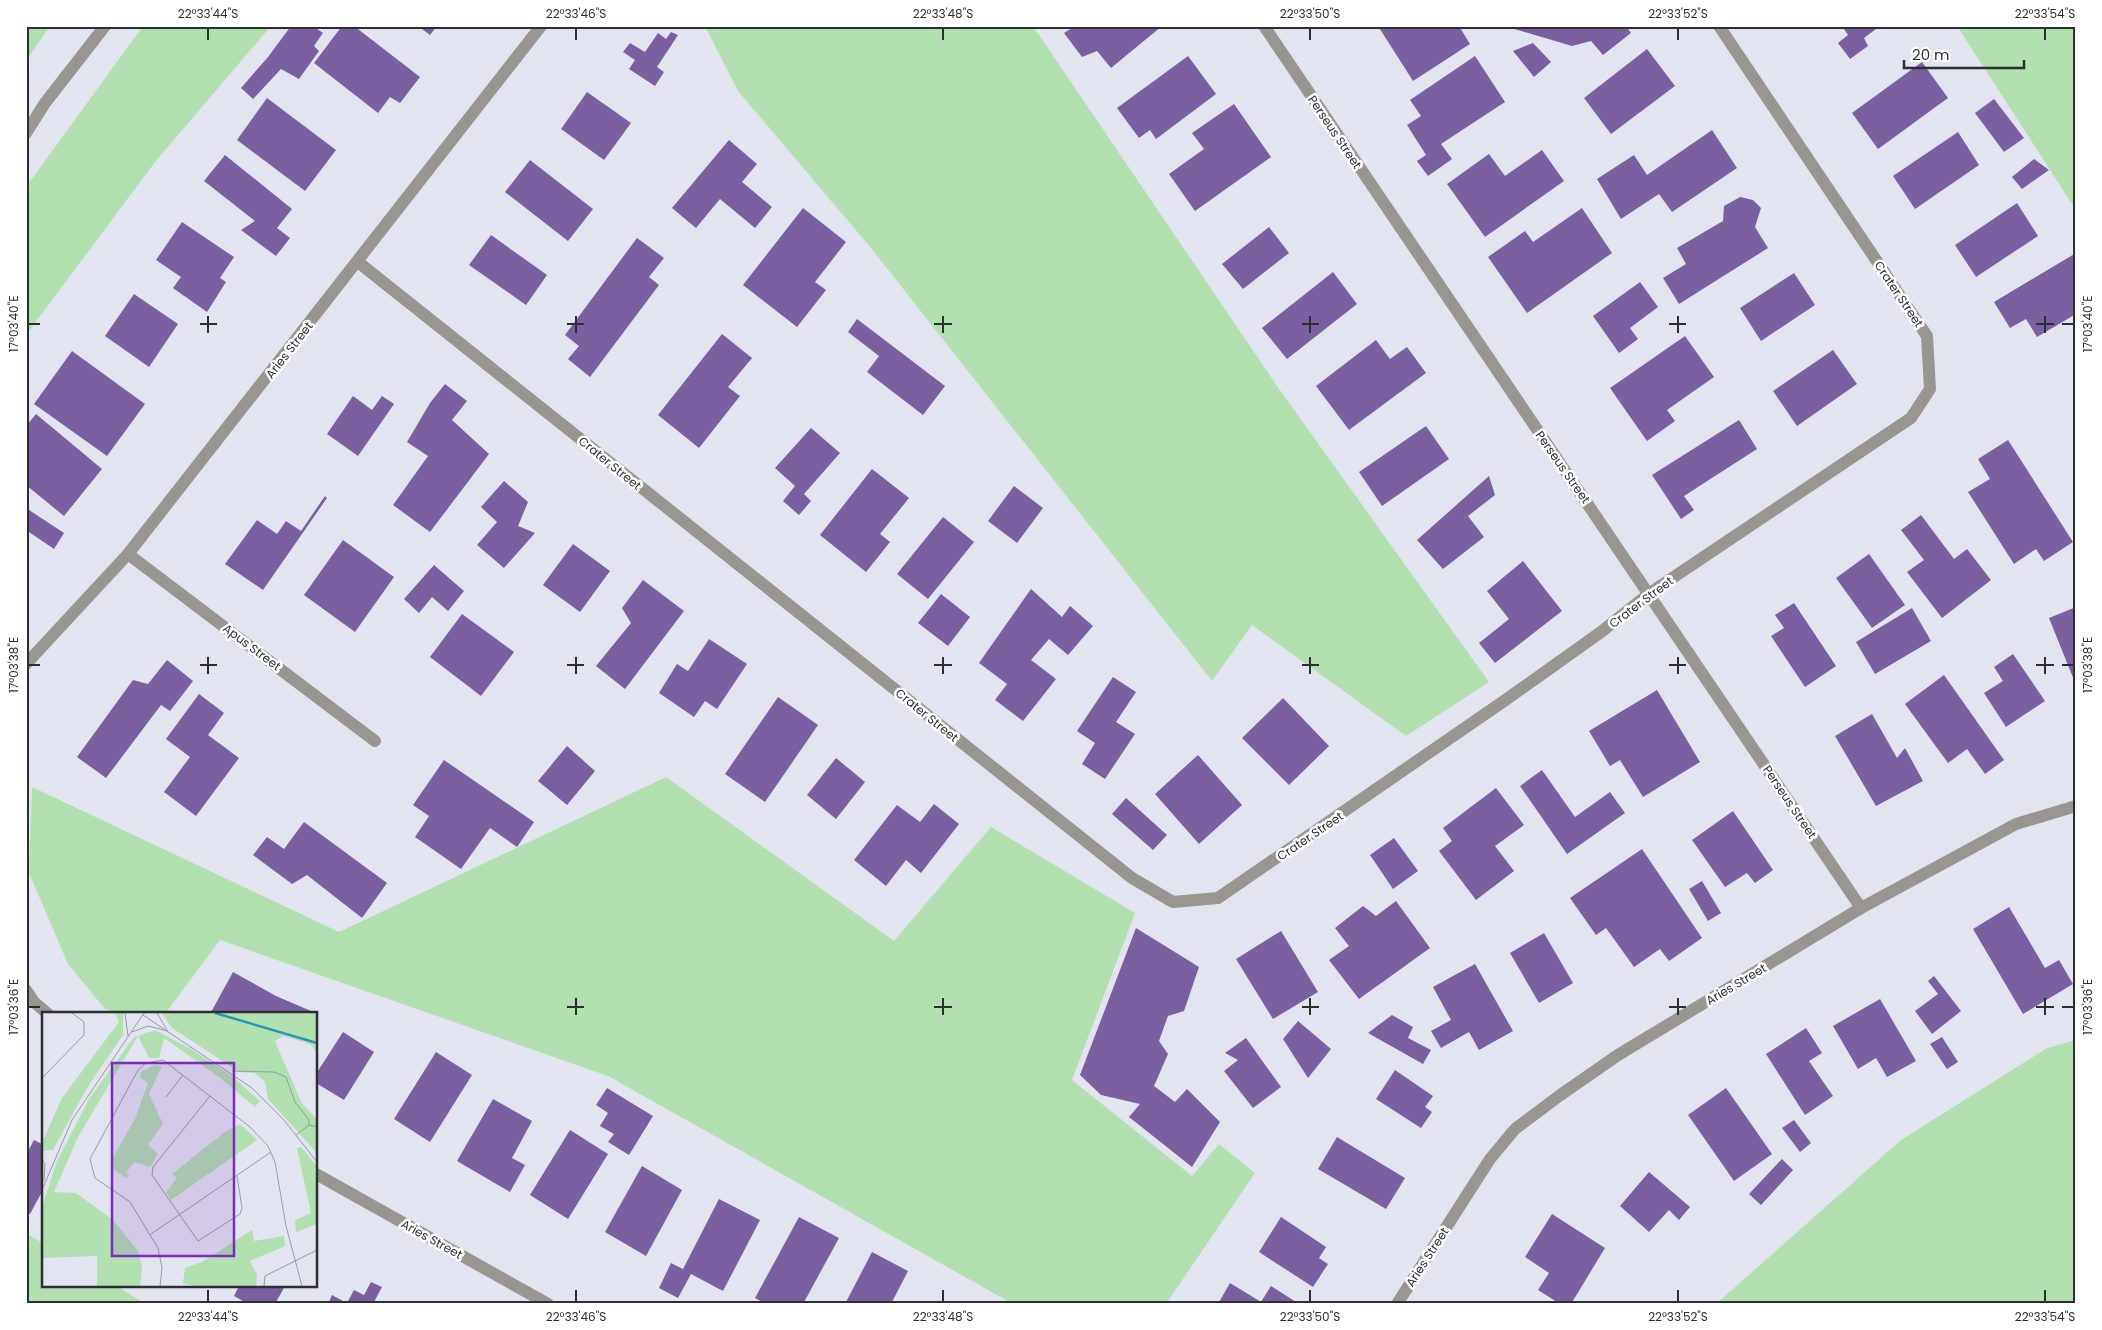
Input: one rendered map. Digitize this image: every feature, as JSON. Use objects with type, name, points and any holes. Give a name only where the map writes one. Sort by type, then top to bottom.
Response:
[{"type":"street","points":[[94,26],[94,41]]},
{"type":"street","points":[[26,133],[45,103],[105,26]]},
{"type":"street","name":"Aries Street","points":[[26,664],[128,554],[541,26]]},
{"type":"street","name":"Perseus Street","points":[[1264,26],[1403,234],[1650,593],[1861,908]]},
{"type":"street","name":"Crater Street","points":[[358,262],[1132,878],[1173,902],[1218,898],[1496,706],[1600,632],[1650,593],[1911,418],[1930,390],[1927,336],[1719,26]]},
{"type":"street","name":"Apus Street","points":[[128,554],[375,741]]},
{"type":"street","name":"Aries Street","points":[[1397,1304],[1490,1159],[1515,1129],[1618,1055],[1861,908],[2016,824],[2076,806]]},
{"type":"street","points":[[26,990],[34,1002],[46,1012]]},
{"type":"street","name":"Aries Street","points":[[318,1175],[548,1304]]},
{"type":"green space","points":[[26,26],[50,26],[26,61]]},
{"type":"green space","points":[[143,26],[271,26],[155,162],[26,335],[26,187]]},
{"type":"green space","points":[[705,26],[1033,26],[1277,386],[1489,682],[1406,736],[1252,625],[1212,681],[871,248],[738,91]]},
{"type":"green space","points":[[1957,26],[2076,26],[2076,210]]},
{"type":"green space","points":[[666,777],[894,941],[991,827],[1135,913],[1072,1080],[1192,1176],[1219,1144],[1255,1173],[1166,1304],[1013,1304],[608,1076],[220,940],[166,1012],[114,1012],[105,1009],[68,964],[29,873],[32,787],[339,932]]},
{"type":"green space","points":[[2076,1040],[2076,1304],[1716,1304],[1901,1140],[2047,1048]]},
{"type":"green space","points":[[26,1233],[42,1243],[42,1288],[119,1288],[146,1304],[26,1304]]},
{"type":"building","points":[[291,26],[313,26],[323,33],[314,46],[319,51],[299,79],[281,69],[253,99],[241,88],[268,57]]},
{"type":"building","points":[[342,26],[354,26],[420,77],[400,103],[390,97],[378,113],[314,63]]},
{"type":"building","points":[[418,26],[437,26],[430,35]]},
{"type":"building","points":[[1075,26],[1162,26],[1111,68],[1097,51],[1082,57],[1064,33]]},
{"type":"building","points":[[1378,26],[1459,26],[1470,44],[1413,81]]},
{"type":"building","points":[[1510,26],[1626,26],[1631,33],[1603,55],[1591,41],[1572,46],[1511,28]]},
{"type":"building","points":[[1842,26],[1880,26],[1864,38],[1868,46],[1850,59],[1838,43],[1848,35]]},
{"type":"building","points":[[671,32],[678,35],[657,67],[664,72],[655,86],[629,69],[635,60],[623,52],[630,43],[645,52],[658,33],[666,39]]},
{"type":"building","points":[[1533,43],[1551,62],[1534,77],[1513,51]]},
{"type":"building","points":[[1647,49],[1675,86],[1611,134],[1584,98]]},
{"type":"building","points":[[1188,56],[1216,94],[1156,139],[1150,130],[1139,138],[1117,108]]},
{"type":"building","points":[[1475,56],[1505,102],[1441,144],[1452,159],[1428,176],[1417,161],[1426,155],[1407,125],[1421,116],[1410,100]]},
{"type":"building","points":[[1922,62],[1948,98],[1878,149],[1852,113]]},
{"type":"building","points":[[587,92],[631,123],[604,160],[561,129]]},
{"type":"building","points":[[267,98],[336,150],[305,191],[237,140]]},
{"type":"building","points":[[1994,99],[2024,138],[2004,152],[1975,113]]},
{"type":"building","points":[[1234,104],[1271,157],[1195,211],[1169,174],[1204,149],[1192,133]]},
{"type":"building","points":[[1712,130],[1737,168],[1672,212],[1659,194],[1621,219],[1597,179],[1634,155],[1647,175]]},
{"type":"building","points":[[1958,132],[1979,165],[1915,209],[1893,176]]},
{"type":"building","points":[[729,140],[757,164],[742,182],[772,207],[755,228],[720,199],[696,228],[672,208]]},
{"type":"building","points":[[1542,150],[1564,181],[1485,237],[1447,184],[1489,154],[1505,176]]},
{"type":"building","points":[[225,155],[292,209],[277,228],[290,238],[276,256],[241,230],[255,221],[204,181]]},
{"type":"building","points":[[2034,159],[2049,170],[2022,189],[2012,177]]},
{"type":"building","points":[[530,160],[593,209],[568,241],[505,192]]},
{"type":"building","points":[[1740,197],[1753,200],[1761,208],[1755,227],[1768,248],[1679,304],[1663,278],[1686,264],[1677,248],[1723,221],[1724,206]]},
{"type":"building","points":[[2017,203],[2038,236],[1976,277],[1955,245]]},
{"type":"building","points":[[803,208],[846,242],[815,282],[826,290],[797,327],[743,285]]},
{"type":"building","points":[[1582,208],[1612,253],[1527,313],[1488,257],[1525,231],[1533,242]]},
{"type":"building","points":[[182,222],[234,257],[220,278],[226,282],[207,312],[173,288],[181,277],[156,260]]},
{"type":"building","points":[[1269,227],[1289,253],[1243,289],[1222,264]]},
{"type":"building","points":[[491,235],[547,275],[526,305],[469,265]]},
{"type":"building","points":[[637,238],[664,258],[649,277],[659,285],[590,377],[568,359],[579,346],[565,335]]},
{"type":"building","points":[[2076,253],[2076,314],[2037,337],[2026,319],[2010,328],[1994,302]]},
{"type":"building","points":[[1333,272],[1357,304],[1287,359],[1262,328]]},
{"type":"building","points":[[1794,273],[1815,305],[1761,341],[1740,308]]},
{"type":"building","points":[[1640,282],[1658,307],[1630,328],[1638,339],[1619,353],[1593,316]]},
{"type":"building","points":[[134,294],[178,324],[149,367],[105,336]]},
{"type":"building","points":[[857,319],[945,386],[923,415],[867,372],[879,356],[848,332]]},
{"type":"building","points":[[722,334],[752,358],[728,387],[740,396],[699,448],[658,415]]},
{"type":"building","points":[[1685,336],[1714,377],[1667,410],[1675,421],[1647,441],[1610,388]]},
{"type":"building","points":[[1376,340],[1390,359],[1407,347],[1426,373],[1349,430],[1316,386]]},
{"type":"building","points":[[1833,350],[1857,384],[1797,426],[1773,391]]},
{"type":"building","points":[[72,351],[145,404],[107,456],[34,404]]},
{"type":"building","points":[[445,384],[467,401],[452,420],[489,454],[430,532],[393,505],[428,456],[407,442],[430,403]]},
{"type":"building","points":[[353,396],[372,410],[382,396],[394,404],[358,456],[327,434]]},
{"type":"building","points":[[36,414],[102,469],[64,516],[26,485],[26,426]]},
{"type":"building","points":[[1739,420],[1757,449],[1684,496],[1694,510],[1681,519],[1652,475]]},
{"type":"building","points":[[1426,426],[1449,459],[1382,506],[1359,472]]},
{"type":"building","points":[[811,428],[840,453],[804,494],[811,501],[799,515],[783,501],[795,486],[775,468]]},
{"type":"building","points":[[2008,440],[2073,542],[2044,561],[2036,549],[2014,564],[1968,492],[1990,479],[1978,459]]},
{"type":"building","points":[[872,469],[909,498],[880,534],[890,542],[866,572],[820,535]]},
{"type":"building","points":[[1489,476],[1495,495],[1468,516],[1484,537],[1443,569],[1417,540]]},
{"type":"building","points":[[504,481],[528,502],[518,526],[535,533],[504,568],[477,545],[497,522],[481,507]]},
{"type":"building","points":[[1014,486],[1043,508],[1017,543],[988,521]]},
{"type":"building","points":[[325,496],[327,498],[263,590],[225,564],[257,520],[277,534],[286,521],[301,531]]},
{"type":"building","points":[[26,508],[64,533],[54,549],[26,530]]},
{"type":"building","points":[[1921,515],[1954,559],[1967,549],[1991,580],[1942,618],[1907,572],[1924,560],[1901,530]]},
{"type":"building","points":[[943,517],[974,542],[928,599],[897,574]]},
{"type":"building","points":[[343,540],[394,577],[355,632],[304,595]]},
{"type":"building","points":[[573,544],[610,571],[580,612],[543,585]]},
{"type":"building","points":[[1869,554],[1905,605],[1872,628],[1836,578]]},
{"type":"building","points":[[1523,561],[1562,611],[1495,663],[1479,643],[1509,619],[1487,591]]},
{"type":"building","points":[[434,565],[464,591],[448,611],[432,597],[419,613],[404,599]]},
{"type":"building","points":[[643,580],[684,611],[625,689],[596,666],[631,623],[622,608]]},
{"type":"building","points":[[1031,589],[1062,617],[1070,606],[1093,626],[1068,655],[1049,639],[1031,660],[1056,679],[1023,721],[995,700],[1007,684],[979,663]]},
{"type":"building","points":[[941,594],[970,617],[948,646],[918,623]]},
{"type":"building","points":[[1794,603],[1836,666],[1805,687],[1771,636],[1784,628],[1775,615]]},
{"type":"building","points":[[2076,607],[2076,685],[2049,618]]},
{"type":"building","points":[[1912,608],[1931,641],[1875,674],[1856,642]]},
{"type":"building","points":[[462,614],[514,652],[481,696],[430,657]]},
{"type":"building","points":[[709,639],[747,664],[717,709],[705,701],[694,717],[659,693],[677,664],[688,671]]},
{"type":"building","points":[[2013,654],[2045,701],[2006,727],[1984,693],[2003,681],[1994,667]]},
{"type":"building","points":[[167,660],[193,681],[170,711],[161,705],[106,778],[77,757],[133,680],[148,684]]},
{"type":"building","points":[[1944,675],[2004,760],[1985,774],[1967,749],[1948,763],[1905,704]]},
{"type":"building","points":[[1113,677],[1136,692],[1116,722],[1135,734],[1105,779],[1082,764],[1095,743],[1077,731]]},
{"type":"building","points":[[1657,690],[1700,762],[1643,797],[1620,760],[1610,766],[1589,731]]},
{"type":"building","points":[[199,694],[224,713],[208,735],[239,758],[196,816],[164,792],[190,757],[166,739]]},
{"type":"building","points":[[778,697],[818,725],[765,802],[725,774]]},
{"type":"building","points":[[1283,698],[1329,746],[1289,785],[1242,738]]},
{"type":"building","points":[[1872,714],[1897,758],[1905,748],[1923,781],[1876,806],[1835,736]]},
{"type":"building","points":[[567,746],[595,771],[567,805],[538,781]]},
{"type":"building","points":[[1198,755],[1242,805],[1199,844],[1155,794]]},
{"type":"building","points":[[836,758],[865,782],[836,819],[807,795]]},
{"type":"building","points":[[444,760],[534,822],[517,847],[490,828],[461,869],[415,837],[429,816],[413,805]]},
{"type":"building","points":[[1542,770],[1575,817],[1610,792],[1625,813],[1567,854],[1520,786]]},
{"type":"building","points":[[1496,788],[1524,825],[1495,846],[1514,871],[1476,900],[1439,851],[1452,841],[1443,828]]},
{"type":"building","points":[[1126,798],[1167,835],[1153,850],[1112,814]]},
{"type":"building","points":[[934,804],[959,824],[921,873],[906,860],[886,886],[854,860],[897,805],[920,822]]},
{"type":"building","points":[[1733,811],[1773,870],[1755,883],[1747,873],[1725,887],[1692,840]]},
{"type":"building","points":[[304,822],[387,883],[362,918],[307,875],[292,884],[253,855],[267,837],[284,849]]},
{"type":"building","points":[[1394,838],[1418,871],[1393,889],[1370,855]]},
{"type":"building","points":[[1642,849],[1702,938],[1669,961],[1660,949],[1634,967],[1606,928],[1596,935],[1570,898]]},
{"type":"building","points":[[1702,881],[1721,913],[1708,921],[1689,889]]},
{"type":"building","points":[[1396,901],[1430,948],[1359,999],[1329,960],[1349,946],[1335,928],[1363,906],[1376,916]]},
{"type":"building","points":[[2009,907],[2045,968],[2059,960],[2073,984],[2023,1014],[1973,929]]},
{"type":"building","points":[[1136,928],[1199,967],[1184,1011],[1168,1016],[1159,1041],[1168,1054],[1154,1086],[1175,1102],[1187,1089],[1220,1122],[1192,1167],[1129,1117],[1140,1104],[1101,1095],[1080,1075]]},
{"type":"building","points":[[1281,931],[1318,992],[1273,1019],[1236,959]]},
{"type":"building","points":[[1544,933],[1573,983],[1539,1003],[1510,953]]},
{"type":"building","points":[[1475,964],[1513,1031],[1479,1050],[1469,1032],[1441,1048],[1431,1031],[1451,1020],[1433,987]]},
{"type":"building","points":[[233,972],[276,996],[311,1011],[311,1012],[211,1012]]},
{"type":"building","points":[[1934,976],[1961,1011],[1932,1034],[1915,1011],[1938,994],[1928,981]]},
{"type":"building","points":[[1880,999],[1916,1061],[1887,1077],[1876,1058],[1858,1069],[1833,1026]]},
{"type":"building","points":[[1392,1015],[1413,1027],[1408,1038],[1431,1050],[1423,1064],[1368,1033]]},
{"type":"building","points":[[1298,1021],[1331,1049],[1308,1078],[1283,1039]]},
{"type":"building","points":[[1806,1028],[1822,1053],[1809,1061],[1833,1096],[1805,1115],[1766,1054]]},
{"type":"building","points":[[343,1032],[374,1052],[344,1100],[318,1084],[318,1071]]},
{"type":"building","points":[[1942,1037],[1958,1062],[1947,1069],[1930,1044]]},
{"type":"building","points":[[1246,1038],[1281,1087],[1253,1108],[1224,1071],[1238,1060],[1225,1053]]},
{"type":"building","points":[[436,1052],[472,1075],[430,1142],[394,1119]]},
{"type":"building","points":[[1395,1070],[1433,1096],[1425,1107],[1432,1112],[1421,1128],[1376,1099]]},
{"type":"building","points":[[607,1088],[653,1116],[629,1155],[608,1142],[614,1134],[600,1126],[608,1113],[596,1105]]},
{"type":"building","points":[[1726,1088],[1772,1154],[1734,1181],[1688,1115]]},
{"type":"building","points":[[493,1099],[532,1121],[512,1158],[525,1165],[510,1192],[457,1161]]},
{"type":"building","points":[[1794,1120],[1811,1143],[1800,1152],[1782,1128]]},
{"type":"building","points":[[570,1130],[608,1154],[568,1219],[530,1195]]},
{"type":"building","points":[[1337,1137],[1405,1178],[1386,1209],[1318,1169]]},
{"type":"building","points":[[34,1140],[42,1144],[42,1192],[30,1214],[26,1212],[26,1155]]},
{"type":"building","points":[[1782,1159],[1793,1170],[1761,1205],[1749,1194]]},
{"type":"building","points":[[642,1166],[682,1190],[646,1256],[605,1232]]},
{"type":"building","points":[[1649,1172],[1690,1207],[1679,1220],[1669,1210],[1649,1232],[1620,1206]]},
{"type":"building","points":[[719,1199],[760,1220],[723,1291],[691,1274],[678,1298],[659,1288],[671,1263],[683,1269]]},
{"type":"building","points":[[1552,1214],[1605,1248],[1571,1304],[1560,1304],[1538,1290],[1549,1273],[1525,1257]]},
{"type":"building","points":[[799,1217],[839,1238],[803,1304],[766,1304],[755,1298]]},
{"type":"building","points":[[1281,1217],[1326,1247],[1319,1258],[1328,1264],[1313,1287],[1259,1252]]},
{"type":"building","points":[[872,1252],[908,1271],[891,1304],[845,1304]]},
{"type":"building","points":[[371,1282],[382,1287],[373,1304],[328,1304],[332,1295],[347,1303],[354,1290],[364,1295]]},
{"type":"building","points":[[1230,1283],[1261,1302],[1271,1286],[1296,1302],[1295,1304],[1218,1304]]},
{"type":"building","points":[[238,1288],[284,1288],[275,1304],[248,1304],[234,1296]]}]
